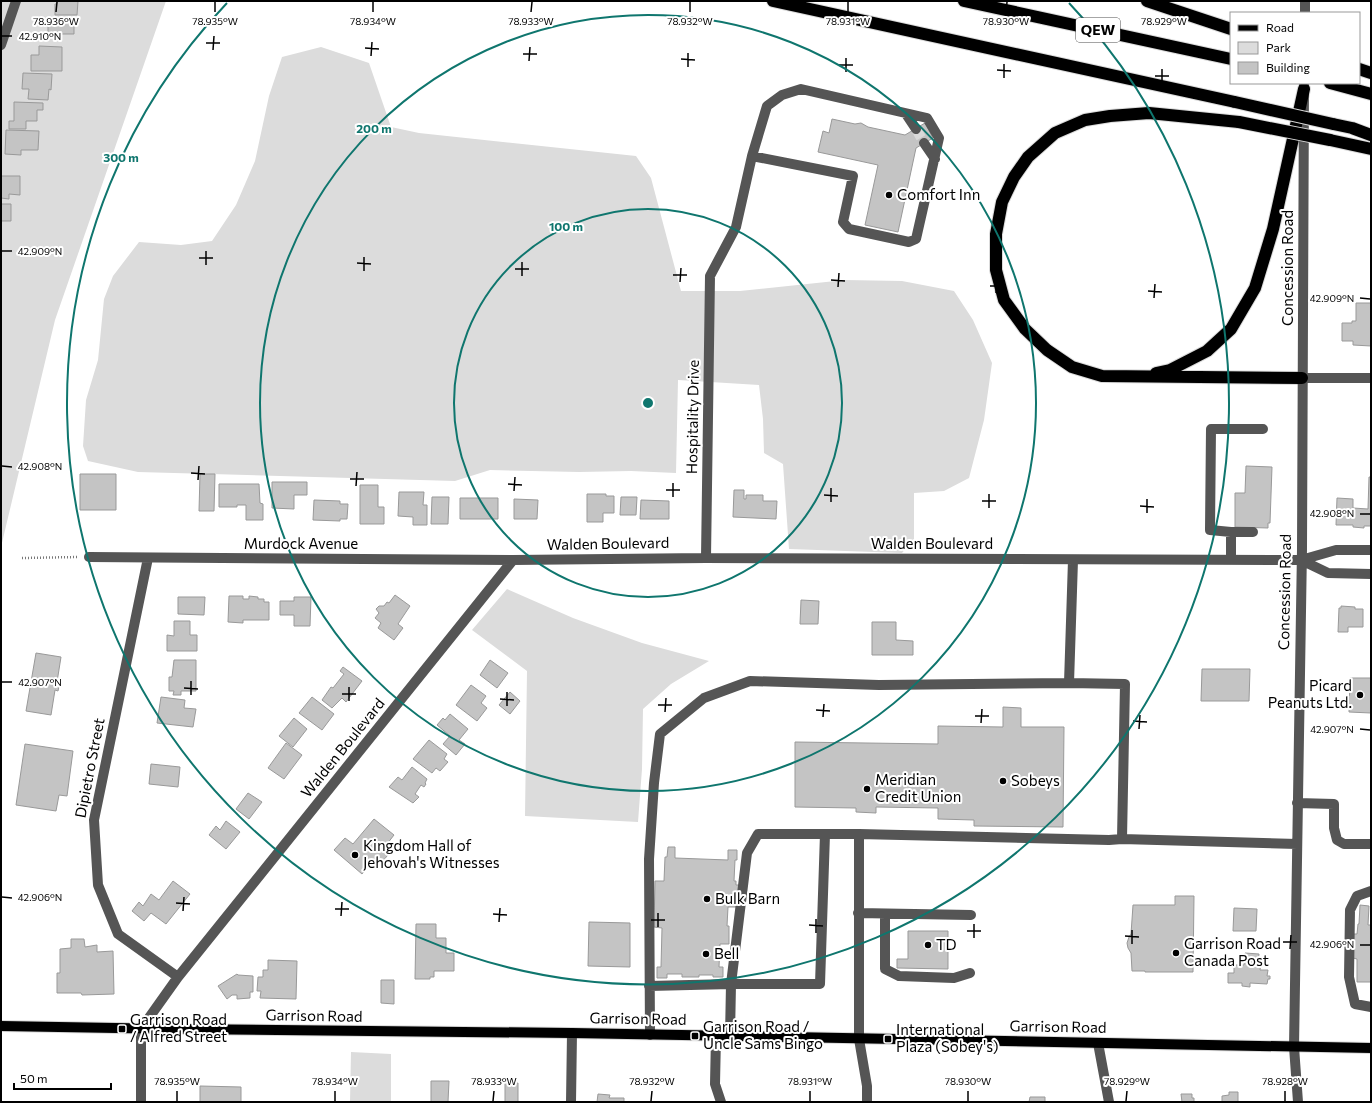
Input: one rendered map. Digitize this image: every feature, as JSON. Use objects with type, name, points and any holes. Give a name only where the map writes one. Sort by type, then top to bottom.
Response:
[{"type":"highway","points":[[773,1],[1352,128],[1371,135]]},
{"type":"highway","name":"QEW","points":[[964,1],[1230,59]]},
{"type":"highway","points":[[1147,1],[1230,29]]},
{"type":"highway","points":[[1360,69],[1371,73]]},
{"type":"highway","points":[[1336,84],[1371,94]]},
{"type":"highway","points":[[1135,378],[1170,370],[1207,351],[1231,329],[1255,288],[1273,229],[1304,86]]},
{"type":"highway","points":[[1302,378],[1135,378],[1102,376],[1072,367],[1047,350],[1025,329],[1004,300],[996,270],[996,234],[1002,202],[1014,177],[1028,158],[1055,133],[1085,120],[1110,116],[1149,113],[1239,122],[1371,149]]},
{"type":"main road","name":"Garrison Road","points":[[1,1026],[141,1029],[572,1033],[1371,1048]]},
{"type":"street","points":[[1,45],[16,1]]},
{"type":"street","points":[[1305,1],[1305,12]]},
{"type":"street","name":"Concession Road","points":[[1298,1102],[1294,1047],[1301,560],[1304,86]]},
{"type":"street","points":[[801,89],[927,118],[939,138],[916,239],[910,242],[849,229],[843,222],[853,176],[752,156],[767,106],[782,95],[801,89]]},
{"type":"street","points":[[906,114],[916,129]]},
{"type":"street","points":[[924,143],[934,159]]},
{"type":"street","name":"Hospitality Drive","points":[[706,558],[710,276],[736,226],[752,156]]},
{"type":"street","points":[[1302,378],[1371,378]]},
{"type":"street","points":[[1253,532],[1210,530],[1211,429],[1263,429]]},
{"type":"street","points":[[1231,532],[1231,560]]},
{"type":"street","name":"Walden Boulevard","points":[[141,1029],[178,977],[513,560],[706,558],[1301,560],[1336,550],[1371,550]]},
{"type":"street","name":"Murdock Avenue","points":[[89,557],[513,560]]},
{"type":"street","name":"Dipietro Street","points":[[148,558],[94,820],[98,885],[118,934],[178,977]]},
{"type":"street","points":[[1069,683],[1073,560]]},
{"type":"street","name":"Walden Boulevard","points":[[1301,560],[1328,573],[1371,574]]},
{"type":"street","points":[[650,1035],[649,860],[654,783],[660,734],[704,698],[750,681],[879,685],[1069,683],[1125,684],[1122,839]]},
{"type":"street","points":[[1297,803],[1334,804],[1334,828],[1337,840],[1344,844],[1371,844]]},
{"type":"street","points":[[730,1036],[731,984],[747,853],[758,834],[859,834],[1297,844]]},
{"type":"street","points":[[650,986],[820,984],[825,834]]},
{"type":"street","points":[[859,834],[859,1039],[867,1086],[867,1102]]},
{"type":"street","points":[[1371,891],[1356,896],[1350,910],[1349,977],[1355,1004],[1371,1007]]},
{"type":"street","points":[[858,913],[971,915]]},
{"type":"street","points":[[885,914],[886,969],[899,976],[954,978],[970,973]]},
{"type":"street","points":[[141,1029],[141,1102]]},
{"type":"street","points":[[571,1102],[572,1033]]},
{"type":"street","points":[[716,1036],[715,1084],[721,1102]]},
{"type":"street","points":[[1098,1043],[1109,1102]]},
{"type":"path","points":[[22,558],[89,557]]},
{"type":"green space","points":[[1,1],[166,1],[55,320],[1,547]]},
{"type":"green space","points":[[321,47],[369,63],[391,127],[419,133],[636,156],[651,178],[681,291],[740,291],[845,280],[902,281],[954,291],[973,320],[992,363],[984,420],[969,478],[944,491],[914,493],[914,539],[902,553],[789,549],[783,464],[764,453],[763,419],[759,385],[678,380],[676,473],[631,471],[579,472],[490,470],[455,481],[138,472],[88,461],[83,446],[86,400],[98,360],[104,299],[113,276],[139,242],[181,245],[212,241],[236,205],[255,161],[269,96],[282,57]]},
{"type":"green space","points":[[507,589],[573,618],[642,643],[709,661],[671,684],[643,709],[642,769],[638,822],[525,816],[527,671],[472,630]]},
{"type":"green space","points":[[351,1052],[391,1054],[391,1102],[350,1102]]},
{"type":"building","points":[[57,1],[78,1],[77,15],[55,15],[55,4],[57,4]]},
{"type":"building","points":[[48,18],[74,18],[74,34],[48,34]]},
{"type":"building","points":[[39,46],[62,47],[62,71],[31,71],[31,55],[39,55]]},
{"type":"building","points":[[23,73],[52,74],[51,90],[49,89],[48,100],[28,99],[29,89],[22,89]]},
{"type":"building","points":[[14,102],[43,103],[43,110],[37,110],[37,121],[26,121],[26,129],[9,129],[9,121],[14,121]]},
{"type":"building","name":"Comfort Inn","points":[[832,119],[855,124],[861,123],[868,127],[905,135],[925,123],[933,138],[916,148],[898,232],[865,225],[878,165],[818,152],[823,131],[829,133]]},
{"type":"building","points":[[6,130],[39,131],[38,150],[21,150],[21,155],[5,154]]},
{"type":"building","points":[[1,176],[20,176],[20,195],[9,194],[9,199],[1,198]]},
{"type":"building","points":[[1,204],[11,204],[11,221],[1,221]]},
{"type":"building","points":[[1356,303],[1371,303],[1371,346],[1353,345],[1353,341],[1342,341],[1342,323],[1352,323],[1352,321],[1356,321]]},
{"type":"building","points":[[1246,466],[1272,467],[1270,523],[1268,523],[1268,528],[1235,527],[1235,493],[1245,493]]},
{"type":"building","points":[[80,474],[116,474],[116,510],[80,510]]},
{"type":"building","points":[[200,474],[215,474],[214,511],[199,511]]},
{"type":"building","points":[[1369,477],[1371,477],[1371,526],[1364,526],[1364,528],[1353,527],[1353,525],[1336,525],[1337,498],[1353,499],[1353,508],[1368,509]]},
{"type":"building","points":[[272,482],[307,482],[307,495],[294,495],[294,509],[272,508]]},
{"type":"building","points":[[219,484],[259,484],[260,503],[263,504],[263,520],[246,520],[246,505],[237,505],[237,507],[219,507]]},
{"type":"building","points":[[360,485],[378,485],[378,507],[384,507],[384,524],[360,524]]},
{"type":"building","points":[[734,490],[744,490],[744,499],[746,499],[746,495],[763,495],[763,501],[777,501],[776,519],[733,517]]},
{"type":"building","points":[[399,492],[424,492],[423,505],[427,505],[427,525],[413,525],[413,517],[398,516]]},
{"type":"building","points":[[587,494],[606,494],[606,496],[614,496],[614,513],[603,513],[603,522],[587,522]]},
{"type":"building","points":[[432,497],[449,497],[448,524],[431,524]]},
{"type":"building","points":[[621,497],[637,497],[636,515],[620,515]]},
{"type":"building","points":[[460,498],[498,498],[498,519],[460,519]]},
{"type":"building","points":[[514,499],[538,500],[537,519],[514,519]]},
{"type":"building","points":[[314,500],[340,501],[340,504],[348,504],[347,519],[340,519],[340,521],[313,520]]},
{"type":"building","points":[[641,500],[669,501],[669,519],[640,519]]},
{"type":"building","points":[[395,595],[410,606],[398,624],[403,628],[394,640],[378,628],[381,623],[375,618],[379,613],[376,609],[379,606],[384,606],[387,602],[389,603]]},
{"type":"building","points":[[229,596],[243,596],[243,599],[249,599],[249,596],[258,597],[258,599],[264,599],[264,602],[269,602],[269,620],[243,620],[243,623],[228,622]]},
{"type":"building","points":[[178,597],[205,597],[204,615],[178,614]]},
{"type":"building","points":[[294,597],[311,597],[310,626],[294,626],[294,615],[280,615],[280,601],[294,601]]},
{"type":"building","points":[[801,600],[819,601],[818,624],[800,624]]},
{"type":"building","points":[[1341,606],[1363,609],[1363,627],[1348,627],[1348,632],[1338,632],[1339,608],[1341,608]]},
{"type":"building","points":[[174,621],[190,621],[190,635],[197,635],[197,651],[167,651],[167,635],[174,636]]},
{"type":"building","points":[[872,622],[896,622],[896,640],[913,641],[913,655],[872,655]]},
{"type":"building","points":[[36,653],[61,657],[57,682],[60,682],[58,691],[55,690],[51,715],[26,711]]},
{"type":"building","points":[[174,660],[196,660],[196,691],[181,691],[181,695],[173,695],[174,691],[169,691],[169,677],[172,677]]},
{"type":"building","points":[[490,660],[508,673],[497,688],[480,675]]},
{"type":"building","points":[[343,667],[362,681],[346,702],[342,698],[332,708],[322,700],[331,687],[333,688],[344,674],[340,671]]},
{"type":"building","points":[[1202,669],[1250,669],[1249,701],[1201,701]]},
{"type":"building","name":"Picard Peanuts Ltd.","points":[[1350,678],[1371,678],[1371,713],[1349,712]]},
{"type":"building","points":[[471,685],[486,696],[481,703],[487,708],[477,721],[456,705]]},
{"type":"building","points":[[510,692],[520,701],[510,714],[499,705]]},
{"type":"building","points":[[161,697],[185,700],[184,708],[196,709],[193,727],[157,723]]},
{"type":"building","points":[[312,697],[334,714],[322,730],[299,713]]},
{"type":"building","points":[[1003,707],[1021,708],[1021,727],[1064,727],[1063,827],[974,826],[974,820],[938,819],[938,808],[876,807],[876,813],[856,812],[856,808],[795,807],[795,742],[938,744],[938,726],[1003,727]]},
{"type":"building","points":[[450,714],[468,729],[459,740],[465,744],[456,755],[443,744],[450,736],[437,725],[443,718],[445,720]]},
{"type":"building","points":[[294,718],[307,729],[293,747],[279,736]]},
{"type":"building","points":[[429,740],[447,754],[444,759],[448,762],[440,771],[436,768],[432,773],[413,759]]},
{"type":"building","points":[[286,743],[302,755],[284,779],[268,768]]},
{"type":"building","points":[[25,744],[73,751],[67,796],[59,795],[56,811],[16,805]]},
{"type":"building","points":[[151,764],[180,767],[178,787],[149,784]]},
{"type":"building","points":[[412,767],[427,779],[424,787],[421,785],[415,794],[419,797],[413,803],[389,787],[398,777],[402,780]]},
{"type":"building","points":[[248,793],[262,802],[249,819],[236,809]]},
{"type":"building","points":[[374,819],[394,835],[387,844],[393,849],[376,869],[370,864],[362,874],[334,850],[345,838],[353,844]]},
{"type":"building","points":[[226,821],[240,832],[226,849],[209,835],[216,826],[220,830]]},
{"type":"building","points":[[668,847],[675,847],[675,858],[728,860],[728,850],[737,850],[734,881],[736,881],[736,885],[740,885],[737,907],[728,907],[727,926],[729,926],[729,944],[720,944],[719,967],[723,967],[723,977],[699,975],[699,977],[682,977],[682,974],[667,974],[667,978],[657,978],[657,967],[661,967],[662,928],[654,927],[655,881],[664,881],[665,857],[667,857]]},
{"type":"building","points":[[173,881],[190,894],[166,924],[151,913],[144,921],[132,911],[139,902],[143,906],[151,894],[159,900]]},
{"type":"building","points":[[1175,896],[1194,896],[1193,972],[1132,971],[1131,953],[1127,943],[1131,934],[1133,905],[1175,905]]},
{"type":"building","points":[[1360,905],[1369,906],[1368,925],[1371,925],[1371,982],[1357,982],[1357,959],[1353,958],[1353,934],[1357,934]]},
{"type":"building","points":[[1234,908],[1257,909],[1256,931],[1233,931]]},
{"type":"building","points":[[589,922],[630,923],[630,967],[588,966]]},
{"type":"building","points":[[416,924],[436,924],[436,938],[446,938],[446,953],[454,953],[454,971],[434,971],[434,977],[430,977],[430,979],[415,979]]},
{"type":"building","name":"TD","points":[[908,931],[948,931],[948,969],[897,968],[897,959],[908,959]]},
{"type":"building","points":[[71,939],[84,939],[85,947],[97,945],[97,952],[113,951],[114,994],[82,995],[81,993],[57,993],[57,973],[60,973],[60,949],[71,948]]},
{"type":"building","points":[[1245,953],[1259,954],[1258,962],[1261,963],[1260,970],[1268,970],[1267,976],[1270,976],[1267,984],[1250,983],[1250,987],[1242,986],[1242,983],[1228,983],[1228,973],[1234,973],[1234,965],[1244,965]]},
{"type":"building","points":[[268,960],[297,961],[296,999],[260,998],[261,991],[257,991],[258,977],[263,977],[263,970],[268,970]]},
{"type":"building","points":[[237,974],[253,976],[253,992],[250,992],[250,998],[237,999],[237,995],[232,995],[227,999],[218,986]]},
{"type":"building","points":[[381,980],[394,980],[394,1004],[381,1003]]},
{"type":"building","points":[[431,1081],[449,1081],[448,1102],[431,1102]]},
{"type":"building","points":[[505,1083],[518,1083],[518,1102],[505,1102]]},
{"type":"building","points":[[200,1086],[241,1087],[241,1102],[200,1102]]},
{"type":"building","points":[[1229,1092],[1238,1092],[1238,1102],[1222,1102],[1222,1096],[1229,1095]]},
{"type":"building","points":[[598,1094],[610,1095],[609,1098],[624,1098],[624,1102],[597,1102]]},
{"type":"building","points":[[1181,1094],[1192,1094],[1194,1102],[1182,1102]]},
{"type":"building","points":[[1030,1097],[1045,1097],[1045,1102],[1029,1102]]},
{"type":"tunnel","points":[[916,129],[924,143]]},
{"type":"place","name":"Comfort Inn","points":[[889,195]]},
{"type":"place","name":"Picard Peanuts Ltd.","points":[[1360,695]]},
{"type":"place","name":"Sobeys","points":[[1003,781]]},
{"type":"place","name":"Meridian Credit Union","points":[[867,789]]},
{"type":"place","name":"Kingdom Hall of Jehovah's Witnesses","points":[[355,855]]},
{"type":"place","name":"Bulk Barn","points":[[707,899]]},
{"type":"place","name":"TD","points":[[928,945]]},
{"type":"place","name":"Garrison Road Canada Post","points":[[1176,953]]},
{"type":"place","name":"Bell","points":[[706,954]]},
{"type":"place","name":"Garrison Road / Alfred Street","points":[[122,1029]]},
{"type":"place","name":"Garrison Road / Uncle Sams Bingo","points":[[695,1036]]},
{"type":"place","name":"International Plaza (Sobey's)","points":[[888,1039]]}]
